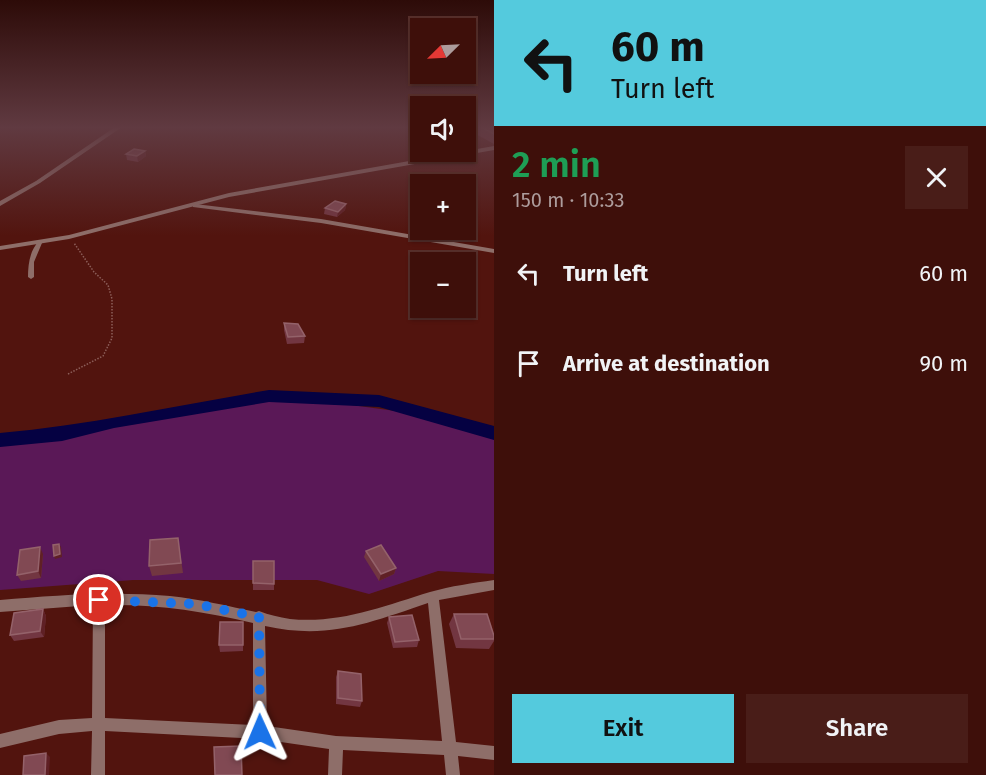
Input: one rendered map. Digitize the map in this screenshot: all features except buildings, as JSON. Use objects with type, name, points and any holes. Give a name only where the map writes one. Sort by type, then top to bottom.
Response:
[{"type":"street","points":[[0,204],[66,163]]},
{"type":"street","points":[[0,248],[69,237],[246,192],[409,163]]},
{"type":"street","points":[[195,206],[350,225],[494,251]]},
{"type":"street","points":[[31,277],[31,261],[39,243]]},
{"type":"street","points":[[0,606],[99,600],[195,604],[286,624],[338,624],[457,590],[494,585]]},
{"type":"street","points":[[433,597],[453,775]]},
{"type":"street","points":[[98,775],[99,600]]},
{"type":"street","points":[[259,617],[260,732]]},
{"type":"street","points":[[0,741],[58,727],[100,724],[260,732],[336,743],[450,748],[494,753]]},
{"type":"street","points":[[335,775],[336,743]]},
{"type":"path","points":[[68,374],[106,353],[112,338],[113,315],[108,285],[94,272],[69,237]]},
{"type":"shaded area","points":[[263,393],[403,412],[494,435],[494,574],[438,571],[369,594],[317,580],[133,580],[0,590],[0,435],[23,434]]},
{"type":"waterway","points":[[0,440],[62,434],[114,422],[269,396],[379,401],[494,433]]},
{"type":"route","points":[[99,600],[147,600],[195,604],[259,617],[260,732]]}]
